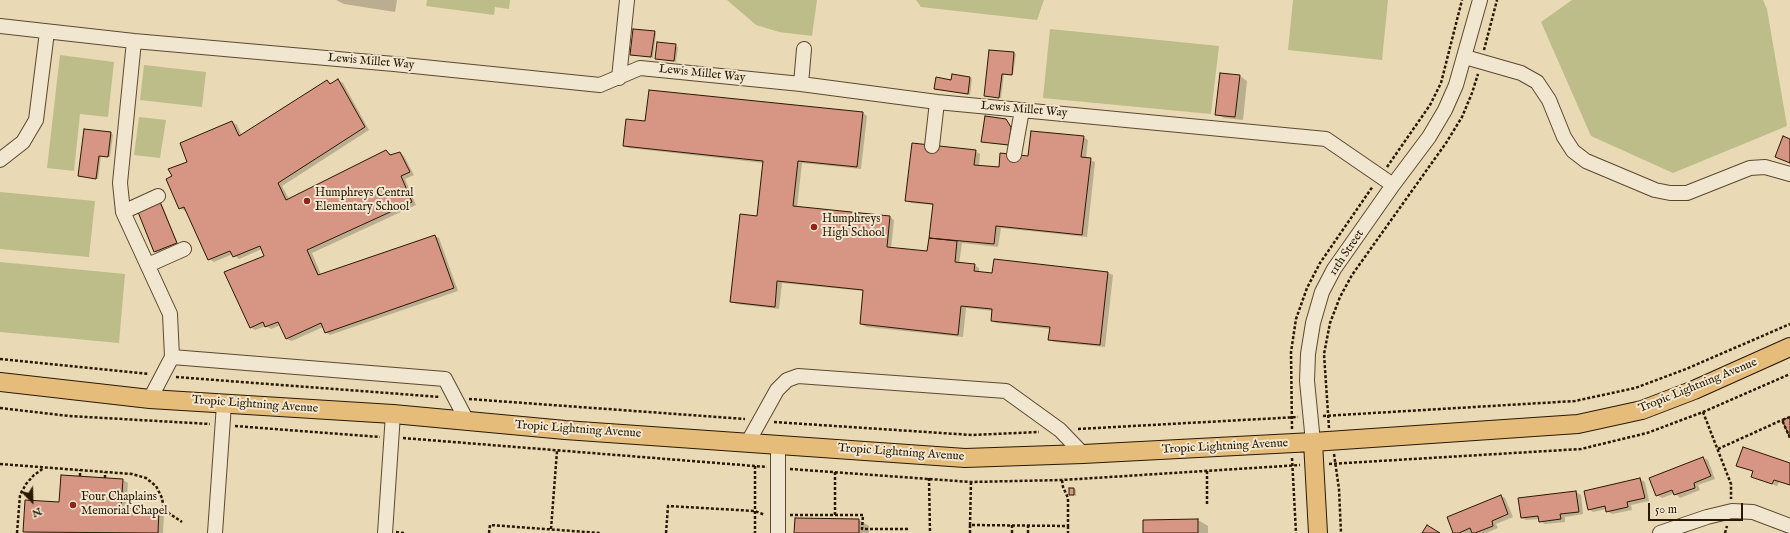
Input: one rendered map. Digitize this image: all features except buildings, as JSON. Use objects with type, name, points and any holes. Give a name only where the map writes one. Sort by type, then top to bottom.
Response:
[{"type":"main road","name":"Tropic Lightning Avenue","points":[[0,382],[150,399],[393,414],[565,430],[965,458],[1083,454],[1332,441],[1578,424],[1642,410],[1694,390],[1790,347]]},
{"type":"main road","name":"11th Street","points":[[1313,442],[1318,533]]},
{"type":"street","points":[[619,78],[627,0]]},
{"type":"street","name":"11th Street","points":[[1313,442],[1307,381],[1308,354],[1313,323],[1322,292],[1334,269],[1429,137],[1446,110],[1465,57],[1480,0]]},
{"type":"street","name":"Lewis Millet Way","points":[[0,26],[134,41],[394,64],[600,85],[640,68],[801,84],[937,102],[1326,139],[1393,185]]},
{"type":"street","points":[[0,160],[23,142],[36,120],[47,32]]},
{"type":"street","points":[[134,41],[120,183],[123,212],[170,314],[172,357],[150,399]]},
{"type":"street","points":[[801,84],[804,49]]},
{"type":"street","points":[[1465,57],[1520,73],[1537,82],[1550,100],[1564,137],[1573,151],[1586,161],[1655,190],[1670,193],[1687,193],[1750,168],[1765,166],[1790,174]]},
{"type":"street","points":[[932,146],[937,102]]},
{"type":"street","points":[[1014,155],[1022,110]]},
{"type":"street","points":[[123,212],[158,196]]},
{"type":"street","points":[[148,265],[184,249]]},
{"type":"street","points":[[172,357],[445,379],[467,421]]},
{"type":"street","points":[[748,442],[777,390],[787,380],[798,376],[1006,391],[1060,430],[1083,454]]},
{"type":"street","points":[[215,533],[224,404]]},
{"type":"street","points":[[384,533],[393,414]]},
{"type":"street","points":[[778,444],[778,533]]},
{"type":"street","points":[[1660,533],[1707,517],[1732,511],[1753,512],[1790,526]]},
{"type":"path","points":[[1341,533],[1340,490],[1328,415],[1324,354],[1330,323],[1340,297],[1352,275],[1446,143],[1462,117],[1472,93],[1497,0]]},
{"type":"path","points":[[0,359],[162,376],[760,421],[972,435],[1575,401],[1635,388],[1686,369],[1790,324]]},
{"type":"path","points":[[0,408],[77,417],[222,425],[778,469],[930,478],[971,482],[1062,480],[1581,449],[1646,433],[1703,412],[1790,374]]},
{"type":"path","points":[[1703,412],[1731,484],[1732,511],[1725,533]]},
{"type":"path","points":[[1718,449],[1790,417]]},
{"type":"path","points":[[1782,420],[1790,438]]},
{"type":"path","points":[[551,529],[557,451]]},
{"type":"path","points":[[0,464],[132,474],[146,478],[156,486],[162,498],[164,510],[182,522]]},
{"type":"path","points":[[754,466],[755,533]]},
{"type":"path","points":[[1292,466],[1296,533]]},
{"type":"path","points":[[17,533],[20,495],[26,484],[44,467]]},
{"type":"path","points":[[80,470],[80,476]]},
{"type":"path","points":[[1207,471],[1207,504]]},
{"type":"path","points":[[105,478],[106,472]]},
{"type":"path","points":[[835,515],[836,472]]},
{"type":"path","points":[[930,478],[930,533]]},
{"type":"path","points":[[1062,480],[1063,487],[1068,498],[1068,533]]},
{"type":"path","points":[[970,533],[971,482]]},
{"type":"path","points":[[489,533],[490,525],[600,533]]},
{"type":"path","points":[[970,525],[1068,526]]},
{"type":"path","points":[[1012,525],[1012,533]]},
{"type":"path","points":[[1028,525],[1028,533]]},
{"type":"green space","points":[[427,0],[510,0],[509,9],[495,7],[494,15],[426,6]]},
{"type":"green space","points":[[727,0],[817,0],[812,36],[779,32],[756,25]]},
{"type":"green space","points":[[916,0],[1044,0],[1037,20],[921,7]]},
{"type":"green space","points":[[1293,0],[1388,0],[1382,60],[1288,50]]},
{"type":"green space","points":[[1572,0],[1763,0],[1767,9],[1787,126],[1673,173],[1591,136],[1541,22]]},
{"type":"green space","points":[[1050,29],[1219,46],[1211,114],[1043,98]]},
{"type":"green space","points":[[60,55],[114,62],[108,117],[80,114],[74,171],[47,168]]},
{"type":"green space","points":[[144,65],[206,72],[202,107],[140,100]]},
{"type":"green space","points":[[139,117],[166,120],[160,158],[134,155]]},
{"type":"green space","points":[[0,192],[95,201],[89,257],[0,249]]},
{"type":"green space","points":[[0,262],[125,274],[119,343],[0,332]]},
{"type":"place","name":"Humphreys Central Elementary School","points":[[307,201]]},
{"type":"place","name":"Humphreys High School","points":[[814,227]]},
{"type":"place","name":"Four Chaplains Memorial Chapel","points":[[73,505]]}]
